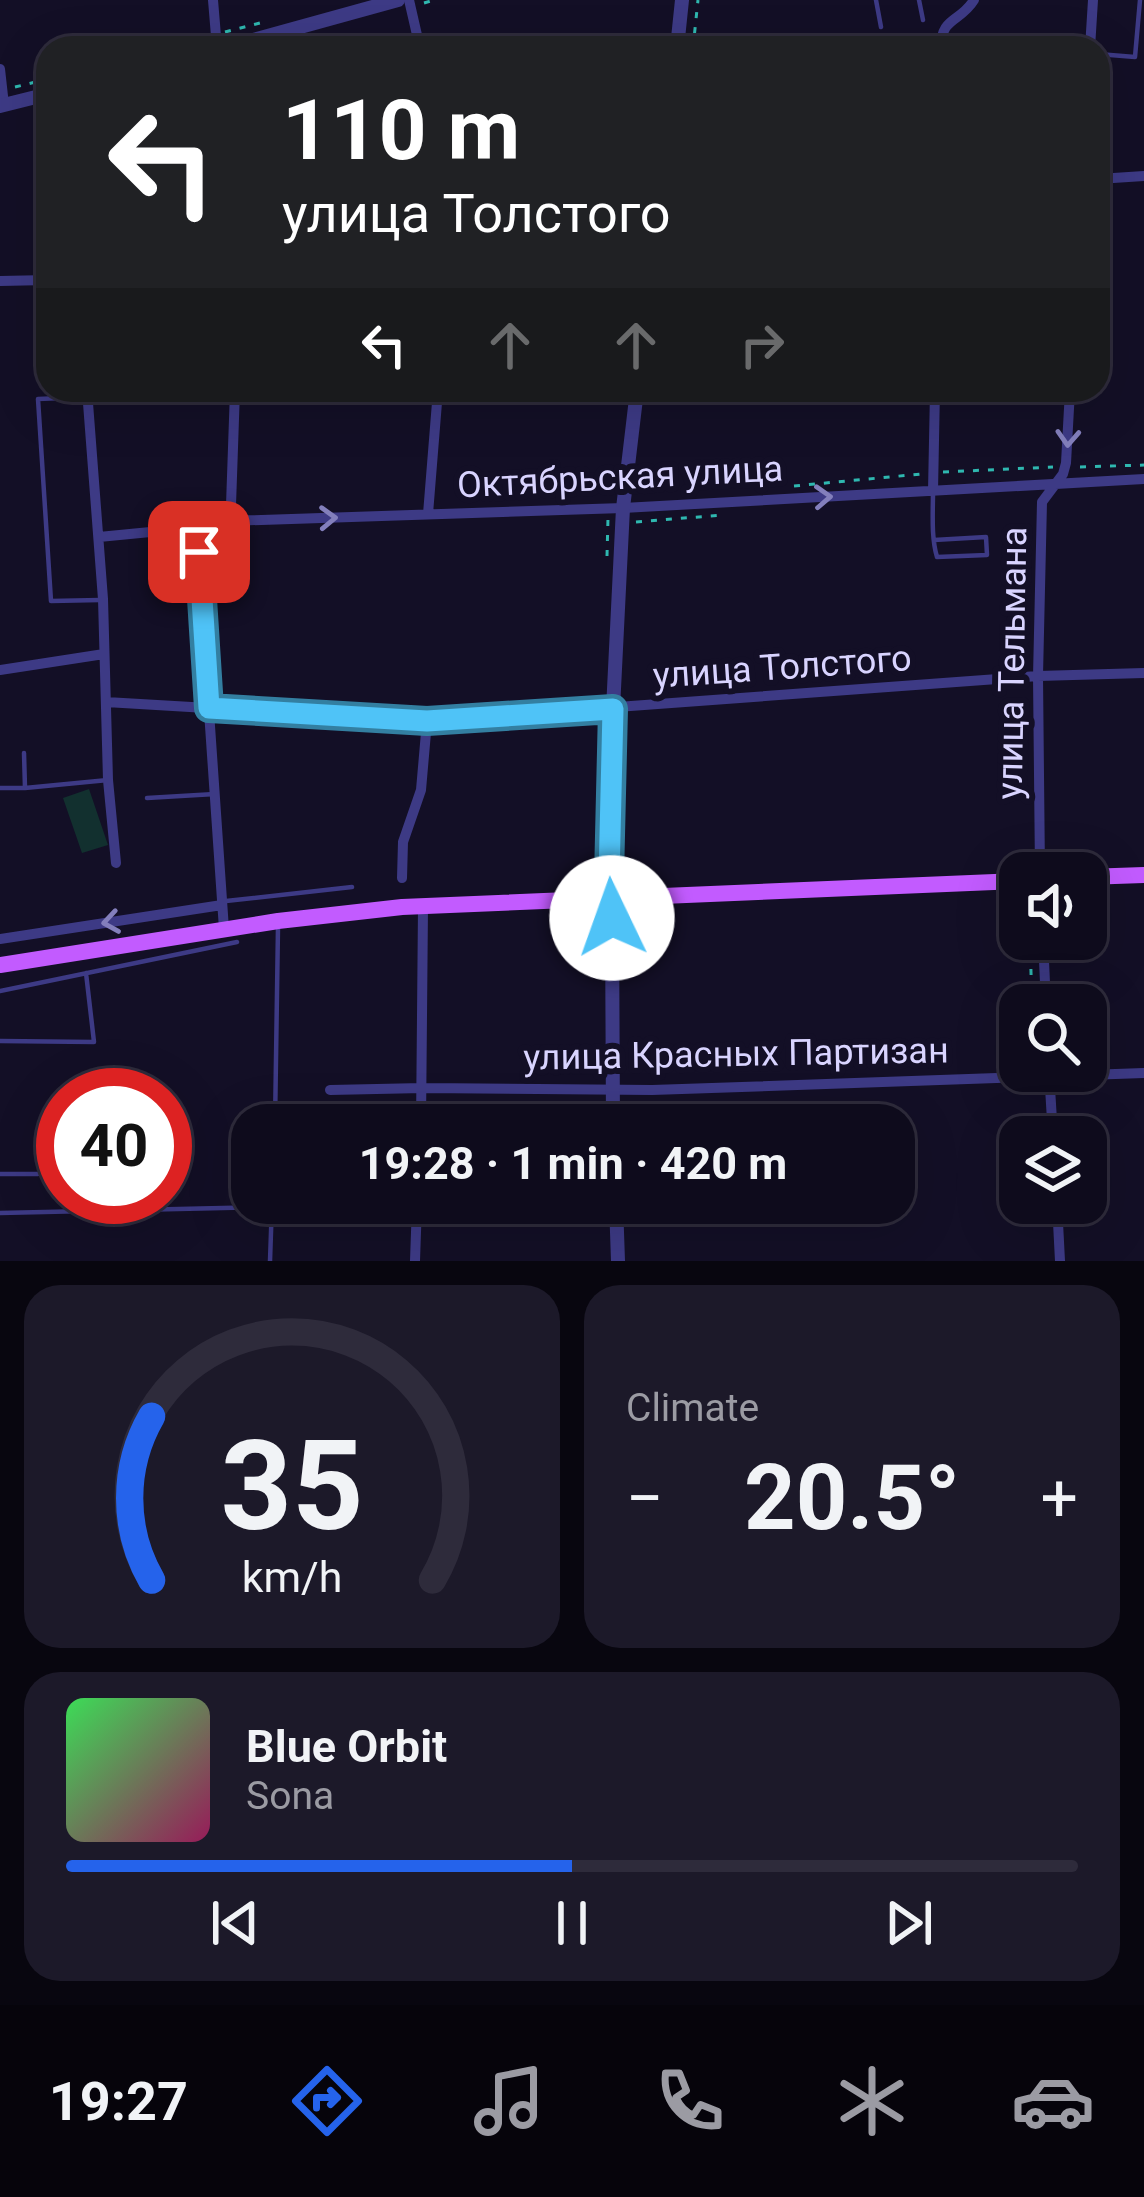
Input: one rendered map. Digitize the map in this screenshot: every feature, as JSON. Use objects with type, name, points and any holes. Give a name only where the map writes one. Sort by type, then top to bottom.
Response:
[{"type":"main road","points":[[1107,877],[1144,875]]},
{"type":"main road","points":[[0,965],[230,936],[278,921],[328,914],[999,882]]},
{"type":"street","points":[[213,0],[218,36]]},
{"type":"street","points":[[264,36],[398,0]]},
{"type":"street","points":[[409,0],[416,36]]},
{"type":"street","points":[[678,36],[682,0]]},
{"type":"street","points":[[941,36],[948,22],[967,13],[974,0]]},
{"type":"street","points":[[1091,36],[1093,0]]},
{"type":"street","points":[[0,69],[2,101],[36,96]]},
{"type":"street","points":[[1110,178],[1144,176]]},
{"type":"street","points":[[0,281],[36,280]]},
{"type":"street","points":[[88,402],[116,863]]},
{"type":"street","points":[[230,936],[222,903],[199,552],[212,526],[231,505],[235,402]]},
{"type":"street","points":[[428,514],[437,402]]},
{"type":"street","points":[[612,1104],[615,508],[635,402]]},
{"type":"street","points":[[933,491],[935,402]]},
{"type":"street","name":"улица Тельмана","points":[[1040,852],[1042,502],[1066,464],[1069,402]]},
{"type":"street","name":"Октябрьская улица","points":[[99,537],[228,521],[615,508],[1144,478]]},
{"type":"street","points":[[0,670],[104,654]]},
{"type":"street","name":"улица Толстого","points":[[106,701],[427,721],[1038,676],[1144,673]]},
{"type":"street","points":[[403,878],[404,842],[421,790],[427,721]]},
{"type":"street","points":[[0,939],[222,903]]},
{"type":"street","points":[[422,1104],[423,907]]},
{"type":"street","name":"улица Красных Партизан","points":[[1107,1073],[1144,1073]]},
{"type":"street","name":"улица Красных Партизан","points":[[330,1090],[612,1090],[999,1075]]},
{"type":"street","points":[[415,1261],[417,1224]]},
{"type":"street","points":[[617,1224],[618,1261]]},
{"type":"street","points":[[1058,1224],[1060,1261]]},
{"type":"lane","points":[[876,0],[881,27]]},
{"type":"lane","points":[[919,0],[923,20]]},
{"type":"lane","points":[[1110,55],[1136,57],[1140,0]]},
{"type":"lane","points":[[38,402],[50,601],[103,599]]},
{"type":"lane","points":[[933,491],[934,540],[937,557],[987,555],[986,537],[934,540]]},
{"type":"lane","points":[[24,753],[26,788]]},
{"type":"lane","points":[[0,788],[108,780]]},
{"type":"lane","points":[[147,798],[215,794]]},
{"type":"lane","points":[[222,903],[352,887]]},
{"type":"lane","points":[[274,1104],[278,921]]},
{"type":"lane","points":[[0,991],[230,936]]},
{"type":"lane","points":[[0,1041],[94,1042],[86,973]]},
{"type":"lane","points":[[0,1174],[36,1174]]},
{"type":"lane","points":[[0,1213],[231,1206]]},
{"type":"lane","points":[[270,1261],[271,1224]]},
{"type":"path","points":[[694,36],[698,0]]},
{"type":"path","points":[[2,101],[36,85]]},
{"type":"path","points":[[783,487],[1066,464],[1144,465]]},
{"type":"path","points":[[608,524],[615,508]]},
{"type":"path","points":[[631,525],[639,520],[734,514]]},
{"type":"green space","points":[[89,789],[108,845],[82,853],[63,798]]},
{"type":"route","points":[[199,552],[209,708],[427,721],[613,709],[612,918]]}]
